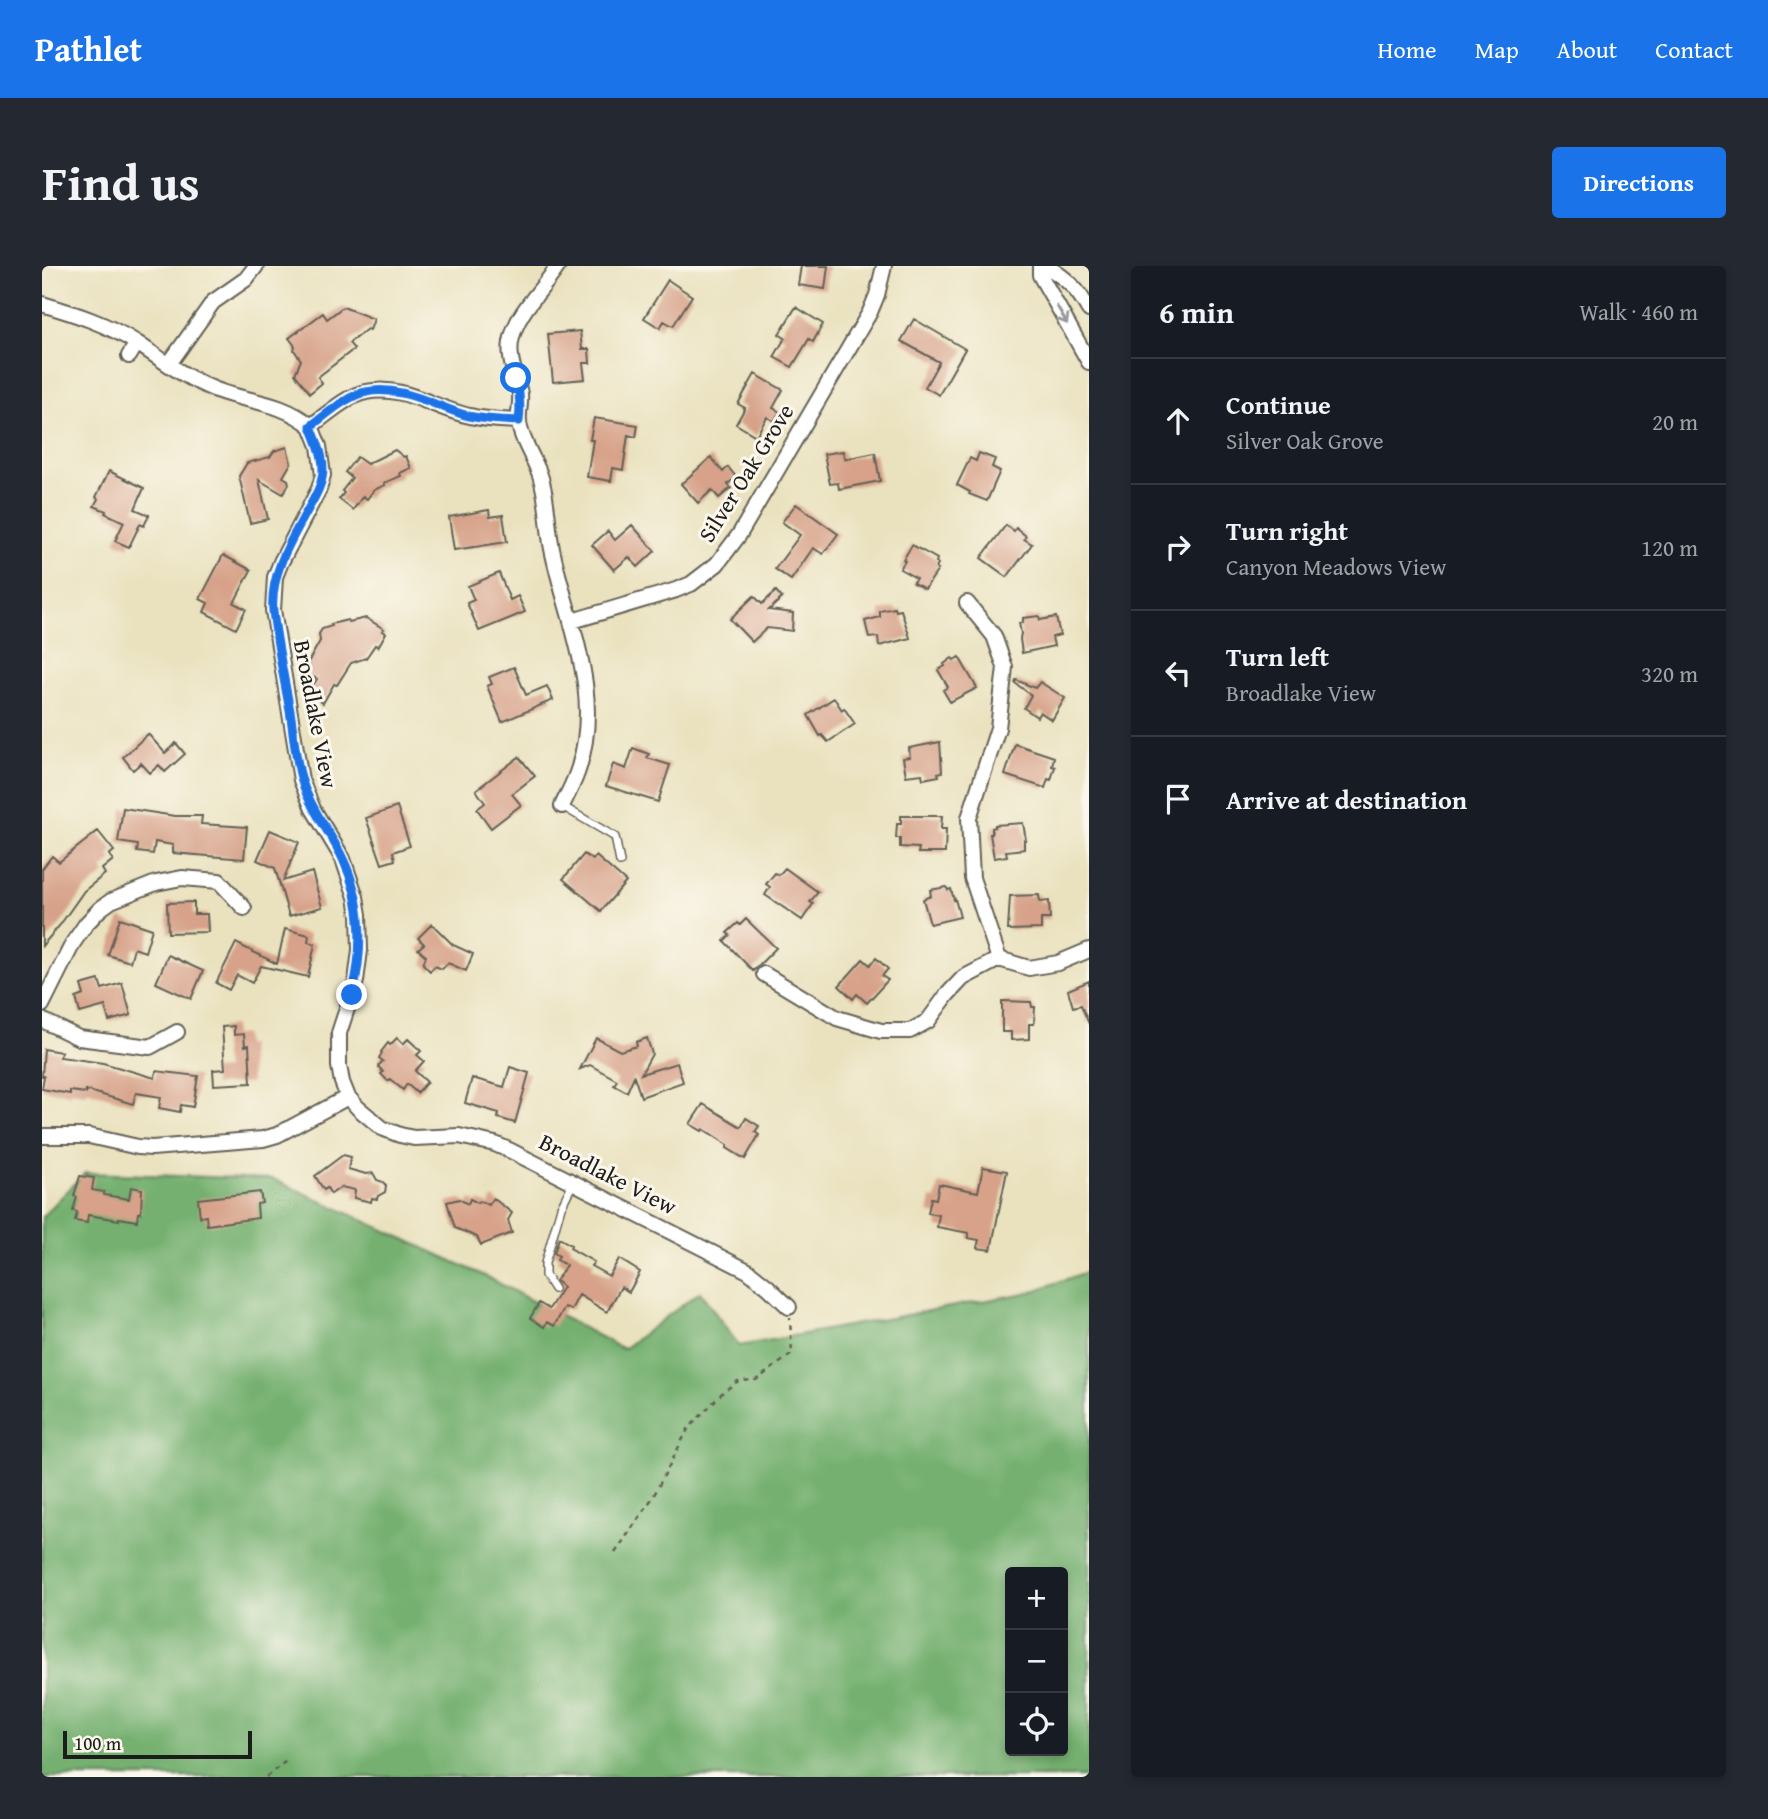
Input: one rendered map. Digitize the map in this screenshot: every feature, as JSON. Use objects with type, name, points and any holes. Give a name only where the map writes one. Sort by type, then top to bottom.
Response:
[{"type":"street","points":[[169,364],[213,303],[246,279],[256,266]]},
{"type":"street","points":[[558,266],[520,317],[514,330],[511,358],[520,394],[519,421],[540,475],[549,516],[552,548],[586,680],[587,726],[579,767],[562,806]]},
{"type":"street","name":"Silver Oak Grove","points":[[572,621],[676,590],[691,584],[717,564],[739,535],[870,312],[884,266]]},
{"type":"street","points":[[1040,266],[1040,275],[1089,362]]},
{"type":"street","points":[[1046,266],[1079,292],[1089,310]]},
{"type":"street","points":[[42,304],[103,323],[204,385],[268,403],[299,416],[311,426],[354,396],[380,391],[406,394],[468,416],[519,421]]},
{"type":"street","points":[[129,356],[137,343]]},
{"type":"street","name":"Broadlake View","points":[[311,426],[319,446],[323,475],[319,489],[289,544],[275,577],[273,610],[301,780],[313,808],[343,859],[356,897],[360,932],[358,967],[339,1033],[338,1050],[338,1066],[348,1097],[382,1128],[400,1135],[414,1138],[444,1136],[476,1139],[511,1151],[748,1271],[789,1307]]},
{"type":"street","points":[[967,603],[994,636],[1005,667],[998,728],[969,818],[972,878],[999,959]]},
{"type":"street","points":[[42,1005],[73,943],[86,924],[111,901],[156,883],[182,878],[219,881],[244,908]]},
{"type":"street","points":[[764,974],[837,1018],[881,1031],[910,1031],[928,1021],[963,978],[999,959],[1029,968],[1058,962],[1089,950]]},
{"type":"street","points":[[42,1020],[79,1038],[150,1047],[177,1032]]},
{"type":"street","points":[[42,1136],[89,1136],[152,1148],[263,1139],[290,1129],[348,1097]]},
{"type":"lane","points":[[562,806],[615,837],[620,862]]},
{"type":"lane","points":[[554,1289],[545,1275],[545,1263],[557,1217],[573,1183]]},
{"type":"path","points":[[615,1553],[653,1497],[688,1429],[723,1392],[738,1381],[756,1380],[792,1354],[789,1307]]},
{"type":"path","points":[[266,1777],[286,1760]]},
{"type":"green space","points":[[85,1173],[273,1179],[485,1276],[623,1349],[700,1292],[739,1346],[1031,1292],[1089,1271],[1089,1777],[42,1777],[42,1217]]},
{"type":"building","points":[[801,266],[828,266],[825,289],[798,285]]},
{"type":"building","points":[[668,280],[692,296],[673,326],[664,321],[660,328],[644,318]]},
{"type":"building","points":[[343,307],[374,319],[370,330],[367,329],[349,343],[354,349],[318,377],[322,383],[310,393],[295,374],[301,360],[289,338],[323,313],[327,319]]},
{"type":"building","points":[[796,307],[823,324],[813,342],[809,339],[792,367],[774,357],[785,338],[779,334]]},
{"type":"building","points":[[914,319],[965,349],[939,395],[925,387],[939,362],[901,341]]},
{"type":"building","points":[[580,331],[582,349],[589,349],[590,363],[583,363],[585,379],[553,382],[548,334]]},
{"type":"building","points":[[755,374],[783,390],[773,408],[780,412],[774,421],[767,417],[756,436],[736,424],[745,408],[738,404]]},
{"type":"building","points":[[594,418],[638,425],[636,437],[628,435],[623,470],[613,468],[611,481],[587,477]]},
{"type":"building","points":[[287,447],[291,463],[283,477],[289,484],[283,494],[259,480],[268,519],[250,523],[239,476],[247,463],[270,457],[274,451]]},
{"type":"building","points":[[395,450],[406,456],[411,468],[374,490],[367,499],[363,496],[353,510],[339,499],[352,478],[345,472],[357,457],[367,464]]},
{"type":"building","points":[[843,451],[845,459],[875,453],[880,481],[839,489],[838,483],[830,484],[824,454]]},
{"type":"building","points":[[979,453],[995,459],[992,467],[1000,471],[987,501],[969,494],[970,492],[957,485],[970,458],[976,461]]},
{"type":"building","points":[[711,457],[723,472],[728,467],[736,477],[728,484],[731,488],[719,498],[712,490],[698,503],[681,484]]},
{"type":"building","points":[[109,471],[144,488],[135,509],[149,515],[144,526],[140,524],[129,547],[115,541],[124,522],[94,506]]},
{"type":"building","points":[[796,504],[838,534],[823,554],[813,548],[791,580],[775,569],[800,535],[782,522]]},
{"type":"building","points":[[489,510],[490,517],[503,515],[507,542],[454,550],[449,517]]},
{"type":"building","points":[[632,525],[655,551],[638,567],[629,557],[614,570],[592,545],[608,531],[615,540]]},
{"type":"building","points":[[1006,525],[1014,531],[1016,528],[1026,536],[1024,539],[1032,544],[1007,577],[981,558]]},
{"type":"building","points":[[912,545],[937,559],[938,570],[925,589],[913,583],[916,578],[900,569]]},
{"type":"building","points":[[223,555],[251,570],[234,603],[246,609],[236,629],[204,612],[208,603],[200,599]]},
{"type":"building","points":[[499,573],[510,600],[518,596],[525,612],[479,631],[467,603],[474,600],[468,586]]},
{"type":"building","points":[[776,591],[782,598],[769,610],[793,613],[792,631],[767,628],[752,642],[730,619],[754,596],[762,604]]},
{"type":"building","points":[[895,608],[896,611],[901,610],[910,638],[879,646],[878,637],[869,638],[865,621],[880,617],[880,611]]},
{"type":"building","points":[[1039,616],[1040,620],[1056,617],[1060,635],[1052,637],[1054,646],[1022,653],[1019,623],[1023,622],[1023,618]]},
{"type":"building","points":[[366,618],[386,633],[378,647],[375,645],[366,658],[351,663],[323,703],[312,696],[310,690],[317,679],[307,674],[306,666],[320,641],[319,634],[322,629],[332,626],[331,624]]},
{"type":"building","points":[[959,657],[977,688],[950,702],[943,690],[948,687],[938,670],[952,658],[954,660]]},
{"type":"building","points":[[514,667],[526,695],[547,686],[553,700],[502,722],[487,686],[492,684],[489,677]]},
{"type":"building","points":[[1016,680],[1035,688],[1040,682],[1065,698],[1052,720],[1040,712],[1037,717],[1024,708],[1031,695],[1015,683]]},
{"type":"building","points":[[834,698],[855,724],[828,742],[820,736],[808,715]]},
{"type":"building","points":[[148,734],[165,753],[176,743],[185,754],[165,772],[159,765],[150,773],[141,763],[133,770],[123,757]]},
{"type":"building","points":[[940,742],[942,772],[938,773],[939,776],[923,779],[922,774],[906,776],[903,758],[910,757],[909,748]]},
{"type":"building","points":[[1015,744],[1054,757],[1052,766],[1055,767],[1045,788],[1005,775]]},
{"type":"building","points":[[633,748],[649,754],[647,758],[670,765],[658,802],[606,786],[613,764],[626,769]]},
{"type":"building","points":[[519,757],[535,776],[512,794],[521,805],[491,828],[477,809],[485,803],[476,790]]},
{"type":"building","points":[[397,807],[410,846],[393,852],[395,860],[382,864],[366,818]]},
{"type":"building","points":[[123,808],[175,816],[202,816],[201,824],[247,827],[244,859],[173,853],[173,845],[155,842],[153,854],[137,852],[138,845],[118,842]]},
{"type":"building","points":[[901,816],[942,816],[941,829],[946,829],[945,853],[918,853],[919,848],[900,847],[900,838],[896,838],[897,824],[901,824]]},
{"type":"building","points":[[1023,823],[1026,840],[1024,849],[1006,851],[1007,856],[994,858],[990,834],[992,828],[995,825]]},
{"type":"building","points":[[270,830],[299,842],[283,881],[312,872],[322,907],[289,916],[275,868],[257,860]]},
{"type":"building","points":[[98,831],[114,851],[109,855],[113,860],[102,869],[105,874],[84,891],[42,946],[42,869],[52,856],[59,862]]},
{"type":"building","points":[[584,854],[593,860],[596,856],[626,882],[601,911],[563,879]]},
{"type":"building","points":[[785,868],[818,892],[802,920],[765,895],[770,887],[766,884],[775,873],[779,875]]},
{"type":"building","points":[[946,887],[951,889],[960,917],[930,924],[923,899],[931,896],[930,890]]},
{"type":"building","points":[[1039,895],[1040,902],[1049,901],[1050,919],[1041,919],[1041,929],[1008,930],[1010,896]]},
{"type":"building","points":[[194,902],[194,914],[207,914],[208,932],[168,933],[167,903]]},
{"type":"building","points":[[120,918],[152,929],[145,952],[134,948],[130,962],[108,955]]},
{"type":"building","points":[[746,919],[776,948],[753,971],[724,941],[730,935],[727,933]]},
{"type":"building","points":[[432,924],[453,945],[473,954],[466,971],[448,963],[442,969],[435,966],[430,971],[423,964],[426,956],[418,949],[424,944],[418,938]]},
{"type":"building","points":[[285,929],[309,935],[308,942],[315,944],[308,977],[261,966],[252,983],[237,975],[229,990],[216,983],[236,943],[277,964]]},
{"type":"building","points":[[168,955],[203,971],[191,999],[156,983]]},
{"type":"building","points":[[876,958],[888,969],[882,976],[888,980],[867,1003],[857,994],[853,999],[839,986],[863,959],[870,965]]},
{"type":"building","points":[[99,980],[102,989],[122,983],[131,1015],[109,1021],[105,1006],[80,1013],[76,998],[84,995],[81,985]]},
{"type":"building","points":[[1089,981],[1089,1024],[1081,1005],[1073,1007],[1068,990]]},
{"type":"building","points":[[1002,1001],[1031,1002],[1032,1007],[1035,1007],[1034,1024],[1029,1024],[1029,1039],[1011,1040],[1011,1032],[1002,1032]]},
{"type":"building","points":[[234,1026],[234,1035],[244,1034],[245,1046],[249,1045],[251,1083],[214,1085],[213,1070],[225,1069],[222,1027]]},
{"type":"building","points":[[397,1038],[403,1044],[408,1039],[421,1051],[417,1055],[424,1061],[415,1071],[427,1082],[417,1093],[407,1084],[403,1090],[390,1079],[388,1081],[378,1066],[383,1061],[379,1058],[381,1052],[388,1043],[390,1045]]},
{"type":"building","points":[[596,1038],[620,1051],[637,1046],[636,1042],[647,1038],[652,1054],[641,1074],[677,1063],[683,1082],[641,1097],[634,1076],[627,1092],[614,1085],[617,1080],[590,1065],[580,1069]]},
{"type":"building","points":[[44,1049],[61,1052],[60,1057],[103,1063],[155,1078],[156,1071],[198,1076],[193,1107],[181,1105],[180,1112],[159,1108],[161,1097],[136,1093],[133,1104],[86,1090],[86,1093],[70,1091],[70,1094],[42,1089]]},
{"type":"building","points":[[510,1067],[529,1073],[515,1123],[498,1118],[499,1113],[465,1103],[472,1078],[504,1087]]},
{"type":"building","points":[[703,1104],[741,1127],[746,1118],[759,1126],[755,1132],[759,1135],[745,1159],[703,1129],[702,1131],[690,1124]]},
{"type":"building","points":[[343,1155],[351,1157],[348,1169],[373,1173],[377,1180],[386,1186],[385,1192],[377,1199],[372,1198],[371,1202],[354,1198],[355,1190],[341,1187],[331,1194],[327,1188],[324,1190],[315,1176]]},
{"type":"building","points":[[983,1167],[1007,1171],[991,1250],[977,1248],[979,1240],[968,1238],[969,1233],[937,1227],[939,1215],[928,1213],[931,1198],[936,1199],[939,1184],[978,1192]]},
{"type":"building","points":[[80,1176],[94,1178],[92,1190],[104,1192],[104,1195],[129,1199],[131,1187],[142,1189],[141,1213],[138,1213],[137,1221],[88,1215],[87,1223],[75,1221],[77,1212],[73,1211],[77,1197],[74,1196]]},
{"type":"building","points":[[260,1192],[262,1203],[257,1204],[258,1218],[207,1225],[206,1216],[200,1217],[198,1199]]},
{"type":"building","points":[[493,1198],[512,1213],[508,1220],[512,1233],[481,1245],[477,1237],[455,1228],[447,1202],[459,1199],[468,1204],[470,1199],[489,1205]]},
{"type":"building","points":[[559,1238],[594,1262],[591,1266],[609,1276],[619,1259],[640,1272],[629,1292],[621,1287],[607,1312],[579,1295],[571,1310],[565,1307],[554,1326],[547,1322],[544,1327],[530,1318],[539,1303],[549,1309],[563,1287],[556,1281],[566,1265],[557,1260],[559,1256],[554,1253]]},
{"type":"route","points":[[352,995],[360,950],[356,897],[343,859],[313,808],[301,780],[273,610],[275,577],[289,544],[319,489],[323,475],[319,446],[311,426],[354,396],[380,391],[406,394],[468,416],[519,421],[521,407],[516,378]]}]
